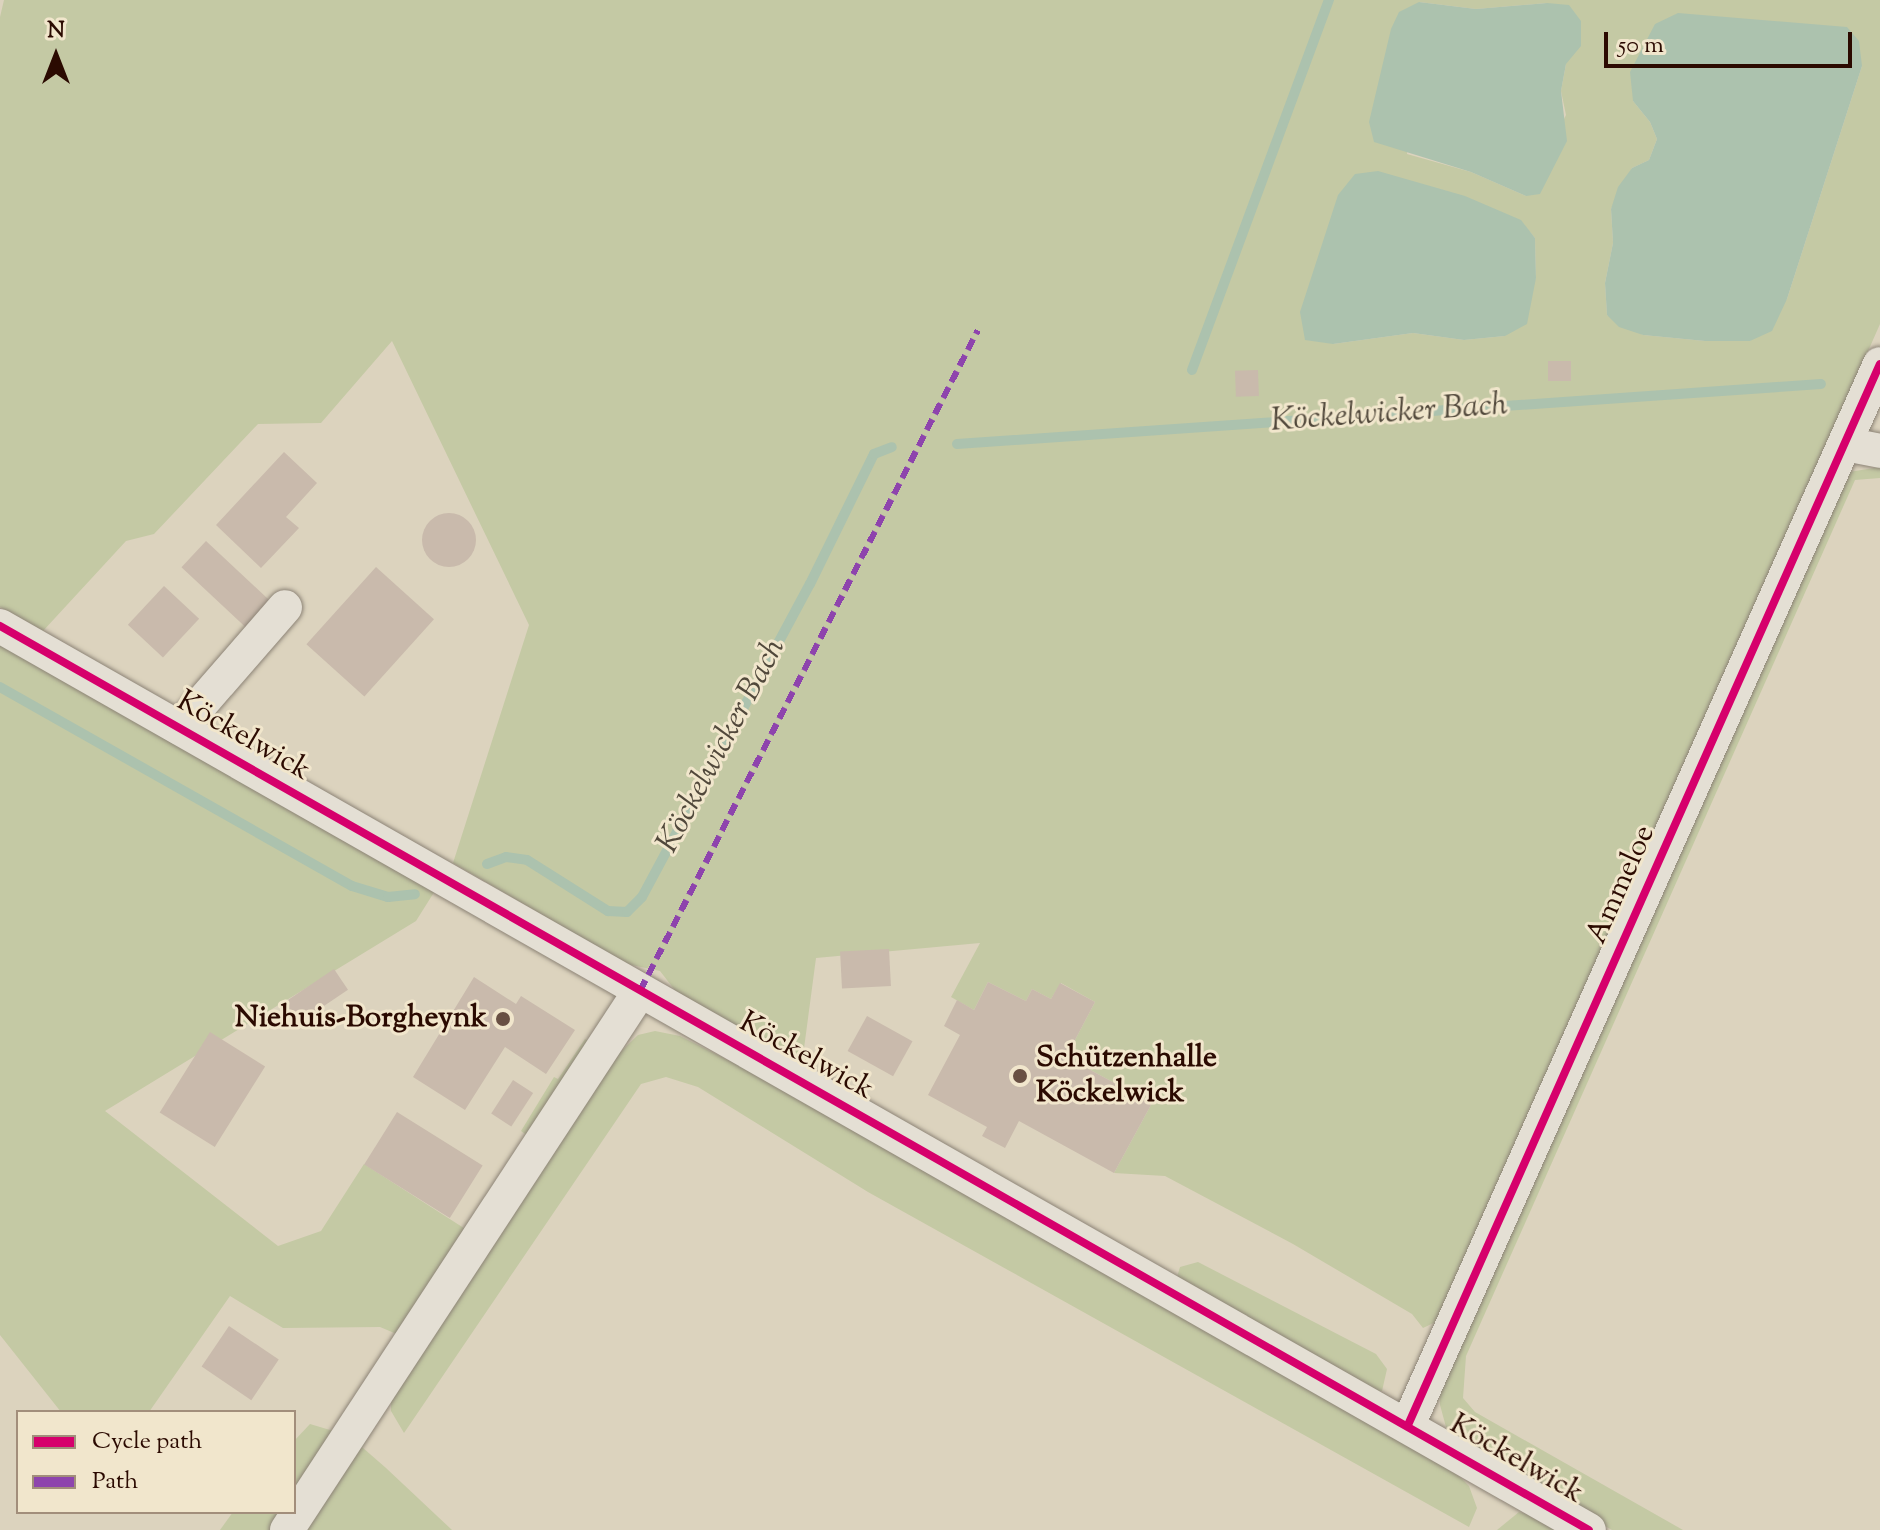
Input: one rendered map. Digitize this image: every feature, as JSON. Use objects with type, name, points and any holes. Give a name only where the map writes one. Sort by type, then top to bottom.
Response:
[{"type":"street","name":"Ammeloe","points":[[1408,1425],[1880,364]]},
{"type":"street","points":[[1845,444],[1880,451]]},
{"type":"street","points":[[180,728],[285,607]]},
{"type":"street","name":"Köckelwick","points":[[0,626],[1589,1530]]},
{"type":"street","points":[[287,1530],[640,991]]},
{"type":"shaded area","points":[[4,0],[1880,0],[1880,324],[1442,1319],[1423,1328],[1412,1314],[1293,1244],[1165,1176],[1114,1173],[1152,1103],[1066,1057],[1095,1002],[1061,983],[1051,999],[1032,989],[1026,1001],[988,982],[974,1010],[951,997],[980,943],[816,958],[803,1056],[798,1064],[681,998],[660,971],[627,964],[453,863],[529,625],[392,341],[321,423],[258,424],[154,534],[126,541],[43,631],[0,607],[0,17]],"holes":[[[1419,2],[1476,9],[1547,3],[1566,64],[1561,91],[1566,115],[1526,196],[1471,172],[1407,154]],[[1862,66],[1787,299],[1750,341],[1705,341],[1643,335],[1607,315],[1605,283],[1613,243],[1611,209],[1632,168],[1649,160],[1657,139],[1650,122],[1633,101]],[[1521,221],[1535,238],[1536,278],[1505,336],[1464,340],[1413,333],[1333,344]]]},
{"type":"shaded area","points":[[1419,2],[1476,9],[1547,3],[1569,5],[1581,21],[1581,46],[1566,64],[1561,91],[1567,141],[1540,194],[1526,196],[1471,172],[1374,142],[1369,122],[1391,29],[1399,12]]},
{"type":"shaded area","points":[[1678,13],[1847,27],[1859,41],[1862,66],[1787,299],[1772,331],[1750,341],[1705,341],[1643,335],[1619,327],[1607,315],[1605,283],[1613,243],[1611,209],[1618,187],[1632,168],[1649,160],[1657,139],[1650,122],[1633,101],[1630,72],[1655,24]]},
{"type":"shaded area","points":[[1378,171],[1465,196],[1521,220],[1535,238],[1536,278],[1527,324],[1505,336],[1464,340],[1413,333],[1333,344],[1305,340],[1300,312],[1338,195],[1355,174]]},
{"type":"shaded area","points":[[1880,467],[1880,478],[1855,480],[1466,1356],[1463,1398],[1475,1412],[1683,1530],[1612,1530],[1460,1444],[1446,1427],[1440,1405],[1440,1374],[1843,473]]},
{"type":"shaded area","points":[[0,638],[438,886],[416,921],[105,1111],[278,1246],[321,1231],[364,1164],[470,1232],[399,1335],[380,1327],[283,1328],[230,1296],[150,1410],[59,1410],[0,1335]]},
{"type":"shaded area","points":[[655,1031],[680,1036],[756,1074],[1448,1465],[1469,1486],[1477,1508],[1469,1527],[868,1192],[698,1087],[666,1077],[641,1084],[404,1433],[391,1411],[391,1392],[607,1065],[638,1035]]},
{"type":"shaded area","points":[[585,1039],[593,1043],[531,1138],[521,1131],[554,1077],[558,1079]]},
{"type":"shaded area","points":[[1198,1262],[1376,1354],[1387,1369],[1382,1391],[1369,1389],[1177,1277],[1180,1267]]},
{"type":"shaded area","points":[[310,1424],[340,1433],[296,1499],[296,1439]]},
{"type":"shaded area","points":[[355,1441],[386,1468],[452,1530],[299,1530]]},
{"type":"shaded area","points":[[1519,1512],[1538,1517],[1561,1530],[1497,1530]]},
{"type":"shaded area","points":[[232,1514],[287,1514],[276,1530],[220,1530]]},
{"type":"building","points":[[1548,361],[1571,361],[1571,381],[1548,381]]},
{"type":"building","points":[[1258,370],[1259,396],[1236,397],[1235,371]]},
{"type":"building","points":[[284,452],[317,483],[286,517],[299,528],[261,568],[216,525]]},
{"type":"building","points":[[449,513],[468,521],[476,540],[468,559],[449,567],[430,559],[422,540],[430,521]]},
{"type":"building","points":[[206,541],[272,602],[247,629],[181,567]]},
{"type":"building","points":[[376,567],[434,619],[364,696],[306,644]]},
{"type":"building","points":[[164,586],[199,619],[163,657],[128,625]]},
{"type":"building","points":[[889,949],[891,986],[842,989],[840,952]]},
{"type":"building","points":[[334,969],[348,990],[295,1026],[281,1005]]},
{"type":"building","points":[[474,977],[516,1004],[521,996],[575,1030],[546,1074],[505,1047],[465,1110],[413,1077]]},
{"type":"building","name":"Schützenhalle Köckelwick","points":[[988,982],[1026,1001],[1032,989],[1051,999],[1060,983],[1095,1002],[1066,1057],[1152,1103],[1114,1173],[1019,1121],[1005,1148],[982,1136],[987,1127],[928,1095],[960,1035],[944,1026],[957,1000],[974,1010]]},
{"type":"building","points":[[867,1016],[912,1041],[893,1076],[848,1051]]},
{"type":"building","points":[[210,1032],[265,1066],[215,1147],[160,1113]]},
{"type":"building","points":[[513,1080],[533,1093],[511,1127],[491,1114]]},
{"type":"building","points":[[397,1112],[483,1166],[450,1218],[364,1165]]},
{"type":"building","points":[[229,1326],[279,1360],[251,1400],[202,1367]]},
{"type":"waterway","points":[[1192,370],[1329,0]]},
{"type":"waterway","name":"Köckelwicker Bach","points":[[957,444],[1821,384]]},
{"type":"waterway","name":"Köckelwicker Bach","points":[[487,864],[506,857],[527,860],[608,911],[627,912],[642,897],[810,584],[874,454],[892,447]]},
{"type":"waterway","name":"Köckelwicker Bach","points":[[0,687],[352,886],[388,897],[415,894]]},
{"type":"marked path","points":[[640,991],[978,330]]},
{"type":"cycle path","points":[[1408,1425],[1880,364]]},
{"type":"cycle path","points":[[0,626],[1589,1530]]},
{"type":"place","name":"Niehuis-Borgheynk","points":[[503,1019]]},
{"type":"place","name":"Schützenhalle Köckelwick","points":[[1020,1076]]}]
